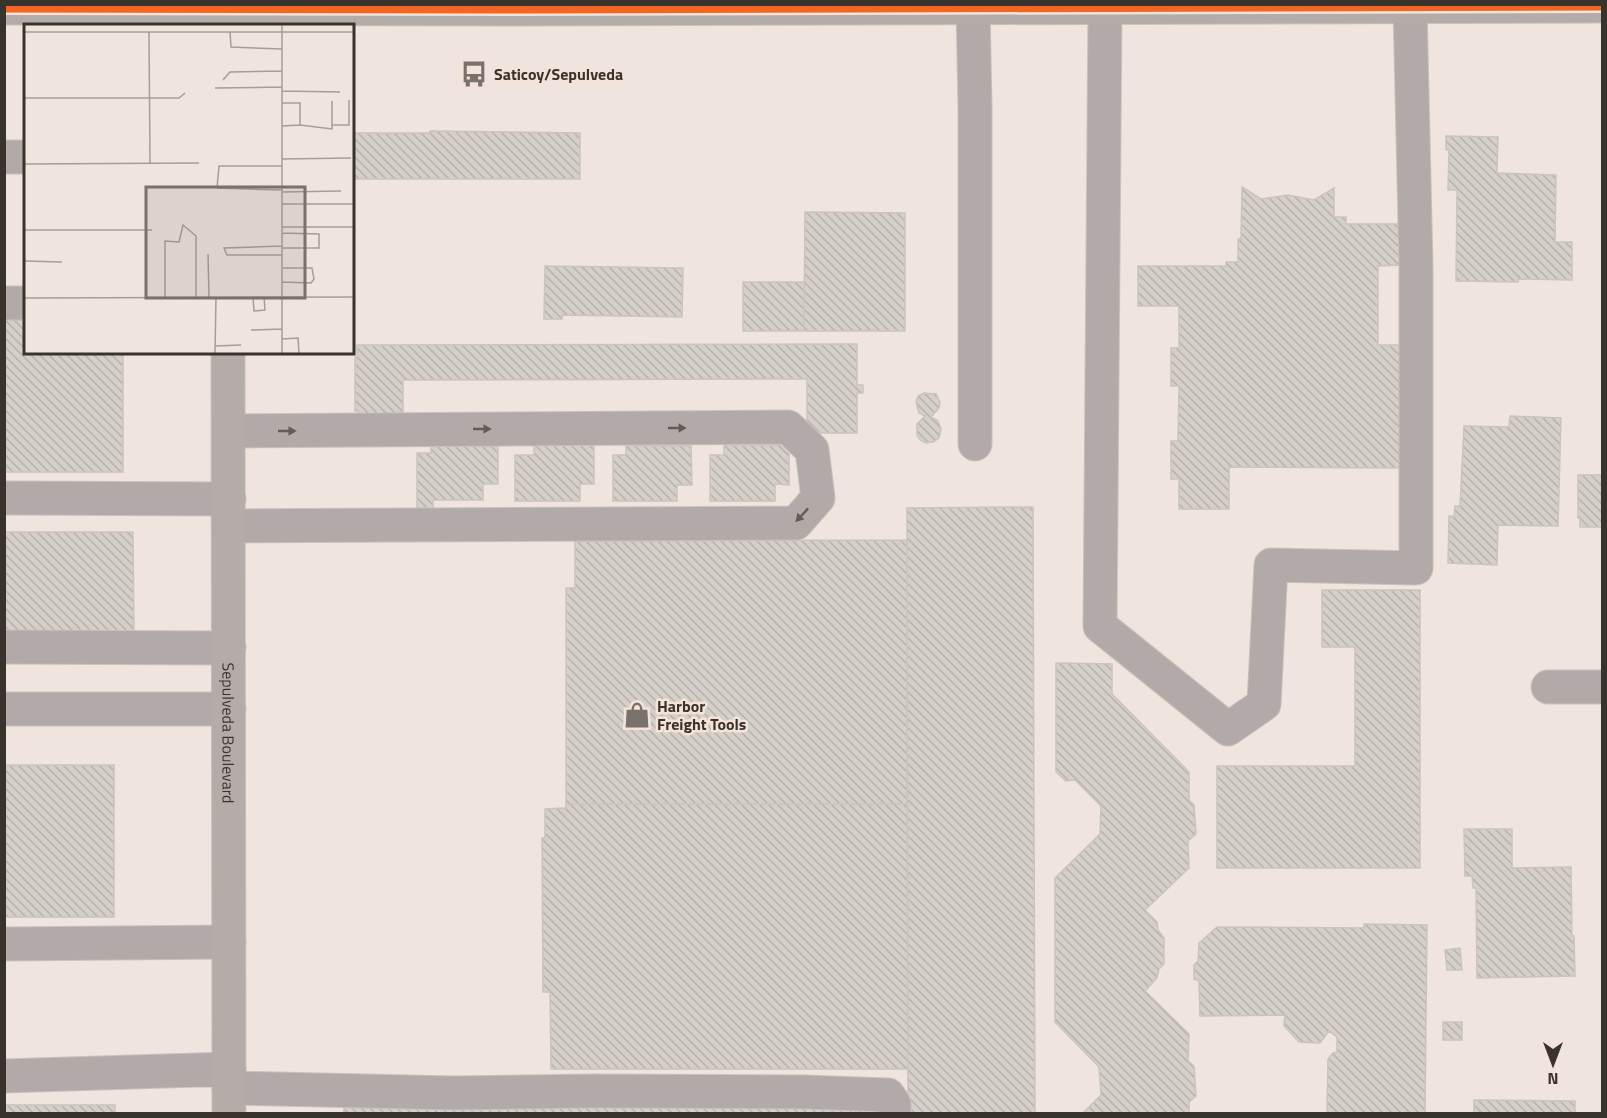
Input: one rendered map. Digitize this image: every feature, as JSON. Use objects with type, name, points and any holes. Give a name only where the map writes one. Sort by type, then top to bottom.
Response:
[{"type":"main road","points":[[4,8],[232,13],[416,7],[1602,6]]},
{"type":"main road","name":"Sepulveda Boulevard","points":[[228,354],[229,1090]]},
{"type":"street","points":[[1105,7],[1100,626],[1228,729],[1264,704],[1271,565],[1416,568],[1416,267],[1410,6]]},
{"type":"street","points":[[973,8],[975,444]]},
{"type":"street","points":[[4,157],[24,157]]},
{"type":"street","points":[[4,303],[24,303]]},
{"type":"street","points":[[4,498],[229,512],[796,523],[818,498],[812,450],[788,427],[229,431]]},
{"type":"street","points":[[4,647],[229,648]]},
{"type":"street","points":[[1548,687],[1602,687]]},
{"type":"street","points":[[4,709],[229,709]]},
{"type":"street","points":[[4,944],[229,942]]},
{"type":"street","points":[[4,1076],[229,1090],[453,1093],[804,1092],[888,1095],[894,1104],[894,1113]]},
{"type":"building","points":[[430,131],[580,133],[580,179],[354,179],[354,133],[430,133]]},
{"type":"building","points":[[1446,136],[1498,137],[1497,173],[1556,175],[1555,242],[1572,242],[1572,280],[1456,281],[1457,190],[1448,190],[1449,150],[1446,150]]},
{"type":"building","points":[[1242,187],[1261,199],[1288,195],[1314,200],[1334,188],[1334,217],[1346,217],[1346,224],[1402,224],[1402,265],[1378,266],[1378,345],[1403,345],[1403,468],[1229,467],[1229,509],[1179,509],[1179,479],[1171,479],[1171,441],[1178,441],[1179,386],[1171,386],[1171,348],[1179,348],[1179,306],[1138,306],[1138,266],[1226,266],[1226,262],[1238,262]]},
{"type":"building","points":[[805,212],[905,213],[905,331],[804,331]]},
{"type":"building","points":[[545,266],[683,268],[682,317],[562,315],[562,319],[544,319]]},
{"type":"building","points":[[743,282],[804,282],[804,331],[743,331]]},
{"type":"building","points":[[4,320],[24,320],[24,354],[123,354],[123,472],[4,472]]},
{"type":"building","points":[[857,344],[857,385],[863,385],[863,393],[857,393],[857,433],[807,433],[807,379],[403,380],[403,440],[359,443],[359,411],[355,411],[357,345]]},
{"type":"building","points":[[924,393],[936,394],[940,402],[939,408],[931,417],[938,421],[941,429],[939,438],[926,443],[917,435],[917,424],[925,416],[919,413],[916,402],[918,396]]},
{"type":"building","points":[[1510,416],[1561,418],[1558,526],[1498,525],[1497,565],[1448,563],[1449,516],[1454,517],[1455,506],[1460,506],[1464,426],[1509,427]]},
{"type":"building","points":[[534,444],[594,445],[594,484],[580,484],[580,501],[515,501],[515,455],[534,455]]},
{"type":"building","points":[[724,445],[789,445],[789,485],[775,484],[775,501],[710,501],[710,455],[724,455]]},
{"type":"building","points":[[431,446],[498,446],[498,484],[483,484],[483,500],[433,500],[433,511],[417,511],[417,453],[431,453]]},
{"type":"building","points":[[626,446],[691,446],[692,485],[677,485],[677,501],[613,501],[613,455],[626,455]]},
{"type":"building","points":[[1578,475],[1602,475],[1602,527],[1580,527]]},
{"type":"building","points":[[1033,507],[1035,1114],[908,1114],[907,508]]},
{"type":"building","points":[[4,532],[133,532],[134,631],[4,632]]},
{"type":"building","points":[[907,540],[907,804],[566,804],[566,588],[575,588],[575,541]]},
{"type":"building","points":[[1322,590],[1420,590],[1420,868],[1217,868],[1217,766],[1355,766],[1355,647],[1322,647]]},
{"type":"building","points":[[1056,663],[1112,664],[1112,694],[1189,772],[1189,800],[1194,805],[1196,834],[1188,841],[1189,868],[1145,910],[1157,922],[1158,930],[1164,938],[1164,964],[1159,969],[1157,978],[1145,991],[1189,1034],[1188,1061],[1194,1066],[1196,1096],[1189,1102],[1189,1114],[1082,1114],[1101,1095],[1099,1067],[1055,1022],[1055,878],[1100,834],[1101,806],[1075,780],[1066,781],[1056,772]]},
{"type":"building","points":[[4,765],[114,765],[114,917],[4,917]]},
{"type":"building","points":[[566,804],[907,804],[908,1069],[551,1069],[550,992],[543,992],[542,838],[545,838],[545,809],[566,808]]},
{"type":"building","points":[[1464,829],[1512,829],[1512,868],[1571,867],[1575,976],[1477,978],[1476,888],[1473,888],[1472,876],[1465,876]]},
{"type":"building","points":[[1364,924],[1427,925],[1425,1114],[1329,1114],[1327,1111],[1328,1059],[1337,1052],[1337,1037],[1329,1031],[1320,1043],[1299,1042],[1284,1026],[1285,1015],[1200,1016],[1199,981],[1194,979],[1194,965],[1198,961],[1199,943],[1217,927],[1364,928]]},
{"type":"building","points":[[1460,948],[1462,970],[1447,970],[1445,950]]},
{"type":"building","points":[[1443,1022],[1462,1022],[1462,1040],[1443,1040]]},
{"type":"building","points":[[1474,1100],[1575,1101],[1575,1114],[1474,1114]]},
{"type":"building","points":[[344,1104],[866,1104],[866,1114],[344,1114]]},
{"type":"building","points":[[4,1105],[115,1105],[115,1114],[4,1114]]},
{"type":"transit line","points":[[4,8],[1602,6]]},
{"type":"place","name":"Saticoy/Sepulveda","points":[[474,74]]},
{"type":"place","name":"Harbor Freight Tools","points":[[637,715]]}]
